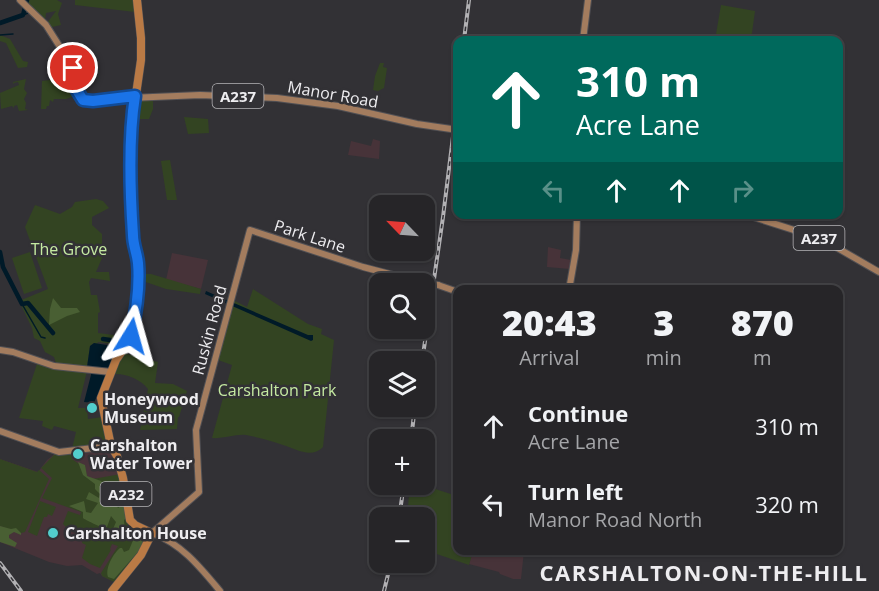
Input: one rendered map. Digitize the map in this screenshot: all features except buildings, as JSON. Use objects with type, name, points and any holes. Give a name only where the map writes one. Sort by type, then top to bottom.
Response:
[{"type":"highway","name":"A232","points":[[137,0],[141,38],[139,83],[131,129],[134,241],[138,266],[133,327],[129,341],[116,360],[102,392],[102,401],[111,446],[120,465],[130,520],[135,525],[152,532]]},
{"type":"highway","points":[[139,83],[145,96]]},
{"type":"highway","points":[[112,591],[141,555],[152,532]]},
{"type":"main road","points":[[20,0],[51,31],[76,72],[79,89],[86,100]]},
{"type":"main road","points":[[584,36],[588,0]]},
{"type":"main road","points":[[72,67],[75,87],[79,96],[86,100]]},
{"type":"main road","name":"Manor Road","points":[[135,96],[208,95],[280,98],[338,106],[453,130]]},
{"type":"main road","name":"A237","points":[[86,100],[135,96]]},
{"type":"main road","points":[[570,285],[576,250],[578,219]]},
{"type":"main road","name":"A237","points":[[760,219],[822,239],[879,272]]},
{"type":"main road","name":"Park Lane","points":[[250,230],[387,273]]},
{"type":"main road","name":"Ruskin Road","points":[[152,532],[197,495],[199,490],[196,430],[250,230]]},
{"type":"main road","name":"Park Lane","points":[[435,285],[453,291]]},
{"type":"main road","points":[[0,350],[53,365],[111,372]]},
{"type":"main road","points":[[0,431],[59,452],[111,446]]},
{"type":"main road","points":[[152,532],[170,540],[186,552],[220,591]]},
{"type":"shaded area","points":[[373,139],[380,141],[379,159],[348,155],[351,141],[371,146]]},
{"type":"shaded area","points":[[548,247],[561,250],[560,258],[571,260],[570,269],[547,267]]},
{"type":"shaded area","points":[[172,253],[208,260],[201,289],[166,280]]},
{"type":"shaded area","points":[[108,449],[114,453],[126,496],[128,528],[134,527],[110,580],[82,565],[67,566],[49,562],[0,542],[0,459],[38,472],[55,454]]},
{"type":"shaded area","points":[[472,555],[524,555],[521,579],[513,579],[499,572],[469,564]]},
{"type":"green space","points":[[23,0],[57,0],[62,3],[58,14],[61,25],[52,27],[47,23],[56,11],[46,13],[45,20]]},
{"type":"green space","points":[[75,0],[135,0],[135,12],[75,5]]},
{"type":"green space","points":[[721,5],[755,11],[752,36],[716,36]]},
{"type":"green space","points":[[0,35],[10,39],[23,61],[28,62],[27,67],[18,68],[6,43],[0,41]]},
{"type":"green space","points":[[380,63],[384,63],[383,67],[387,68],[384,88],[378,91],[373,90]]},
{"type":"green space","points":[[70,68],[75,96],[54,99],[53,102],[50,100],[46,109],[41,109],[42,81],[50,80]]},
{"type":"green space","points":[[26,79],[24,89],[27,93],[24,99],[25,109],[28,110],[19,111],[17,105],[14,108],[12,106],[1,109],[0,93],[19,85],[18,82],[14,85],[13,82]]},
{"type":"green space","points":[[134,100],[153,101],[149,119],[132,119]]},
{"type":"green space","points":[[184,117],[208,119],[209,133],[188,134]]},
{"type":"green space","points":[[170,160],[177,200],[167,200],[161,161]]},
{"type":"green space","name":"The Grove","points":[[96,199],[103,201],[109,208],[92,217],[92,225],[102,234],[102,258],[96,272],[109,272],[110,281],[91,278],[89,282],[91,295],[97,295],[100,312],[98,313],[98,333],[114,335],[113,344],[98,342],[90,346],[87,367],[56,363],[54,357],[45,352],[40,341],[34,338],[32,328],[19,301],[48,289],[25,227],[35,205],[60,214],[72,207],[75,202]]},
{"type":"green space","points":[[30,252],[42,288],[24,294],[12,258]]},
{"type":"green space","points":[[141,274],[151,274],[201,289],[200,294],[166,289],[140,280]]},
{"type":"green space","name":"Carshalton Park","points":[[253,289],[308,324],[322,329],[321,334],[334,340],[323,447],[318,451],[303,452],[246,435],[212,438],[232,365],[218,360],[233,300],[247,307]]},
{"type":"green space","points":[[53,298],[61,308],[77,308],[80,312],[49,325]]},
{"type":"green space","points":[[123,353],[158,362],[155,383],[173,384],[187,391],[178,417],[177,429],[140,430],[148,389],[132,377],[114,374]]},
{"type":"green space","points":[[37,364],[87,371],[78,408],[87,408],[88,419],[103,417],[108,442],[72,449],[76,432],[54,426],[52,430],[42,426],[43,421],[19,418]]},
{"type":"green space","points":[[74,452],[72,459],[85,466],[87,477],[93,479],[121,474],[126,496],[128,528],[134,527],[150,534],[147,542],[116,583],[102,576],[101,573],[118,546],[112,544],[100,568],[90,564],[82,558],[86,545],[82,543],[83,535],[70,531],[63,524],[68,511],[80,515],[81,512],[42,498],[52,478],[41,468],[55,454]]},
{"type":"green space","points":[[0,459],[37,472],[39,470],[49,479],[25,532],[21,533],[0,526]]},
{"type":"green space","points":[[78,462],[85,465],[87,476],[101,481],[108,491],[112,492],[107,501],[114,500],[118,508],[122,505],[123,499],[127,518],[124,520],[125,531],[119,533],[113,529],[116,522],[111,516],[107,527],[104,528],[84,519],[83,512],[69,506],[84,501],[86,512],[91,513],[98,503],[86,499],[89,492],[99,498],[100,494],[95,489],[95,484],[83,475]]},
{"type":"green space","points":[[435,489],[453,495],[453,555],[472,555],[469,565],[435,553],[435,507],[408,507],[409,495],[435,495]]},
{"type":"green space","points":[[40,501],[56,507],[52,516],[48,514],[44,517],[37,536],[28,532]]},
{"type":"green space","points":[[0,526],[16,528],[21,533],[21,535],[14,532],[9,535],[9,538],[17,543],[15,547],[0,542]]},
{"type":"green space","points":[[135,528],[146,535],[145,544],[114,579],[108,577],[112,557],[120,548],[124,552],[129,550]]},
{"type":"water","points":[[206,291],[308,335],[313,335],[313,340],[205,294]]},
{"type":"water","points":[[94,343],[120,347],[110,369],[87,367],[90,346]]},
{"type":"water","points":[[92,371],[108,374],[94,403],[84,402]]},
{"type":"waterway","points":[[0,23],[23,15],[27,0]]},
{"type":"waterway","points":[[23,15],[28,13]]},
{"type":"waterway","points":[[0,35],[13,34]]},
{"type":"waterway","points":[[0,252],[3,267],[22,304],[28,303],[53,333]]},
{"type":"waterway","points":[[22,304],[41,337],[45,338]]},
{"type":"waterway","points":[[103,339],[110,340]]},
{"type":"railway","points":[[464,36],[469,0]]},
{"type":"railway","points":[[424,351],[453,136]]},
{"type":"railway","points":[[412,429],[414,417]]},
{"type":"railway","points":[[401,507],[402,495]]},
{"type":"railway","points":[[0,563],[21,591]]},
{"type":"railway","points":[[384,591],[388,573]]},
{"type":"place","name":"Honeywood Museum","points":[[92,408]]},
{"type":"place","name":"Carshalton Water Tower","points":[[78,454]]},
{"type":"place","name":"Carshalton House","points":[[53,533]]},
{"type":"district","name":"CARSHALTON-ON-THE-HILL","points":[[704,572]]},
{"type":"route","points":[[73,68],[75,87],[83,100],[135,96],[131,129],[131,160],[133,235],[138,275],[131,336]]}]
